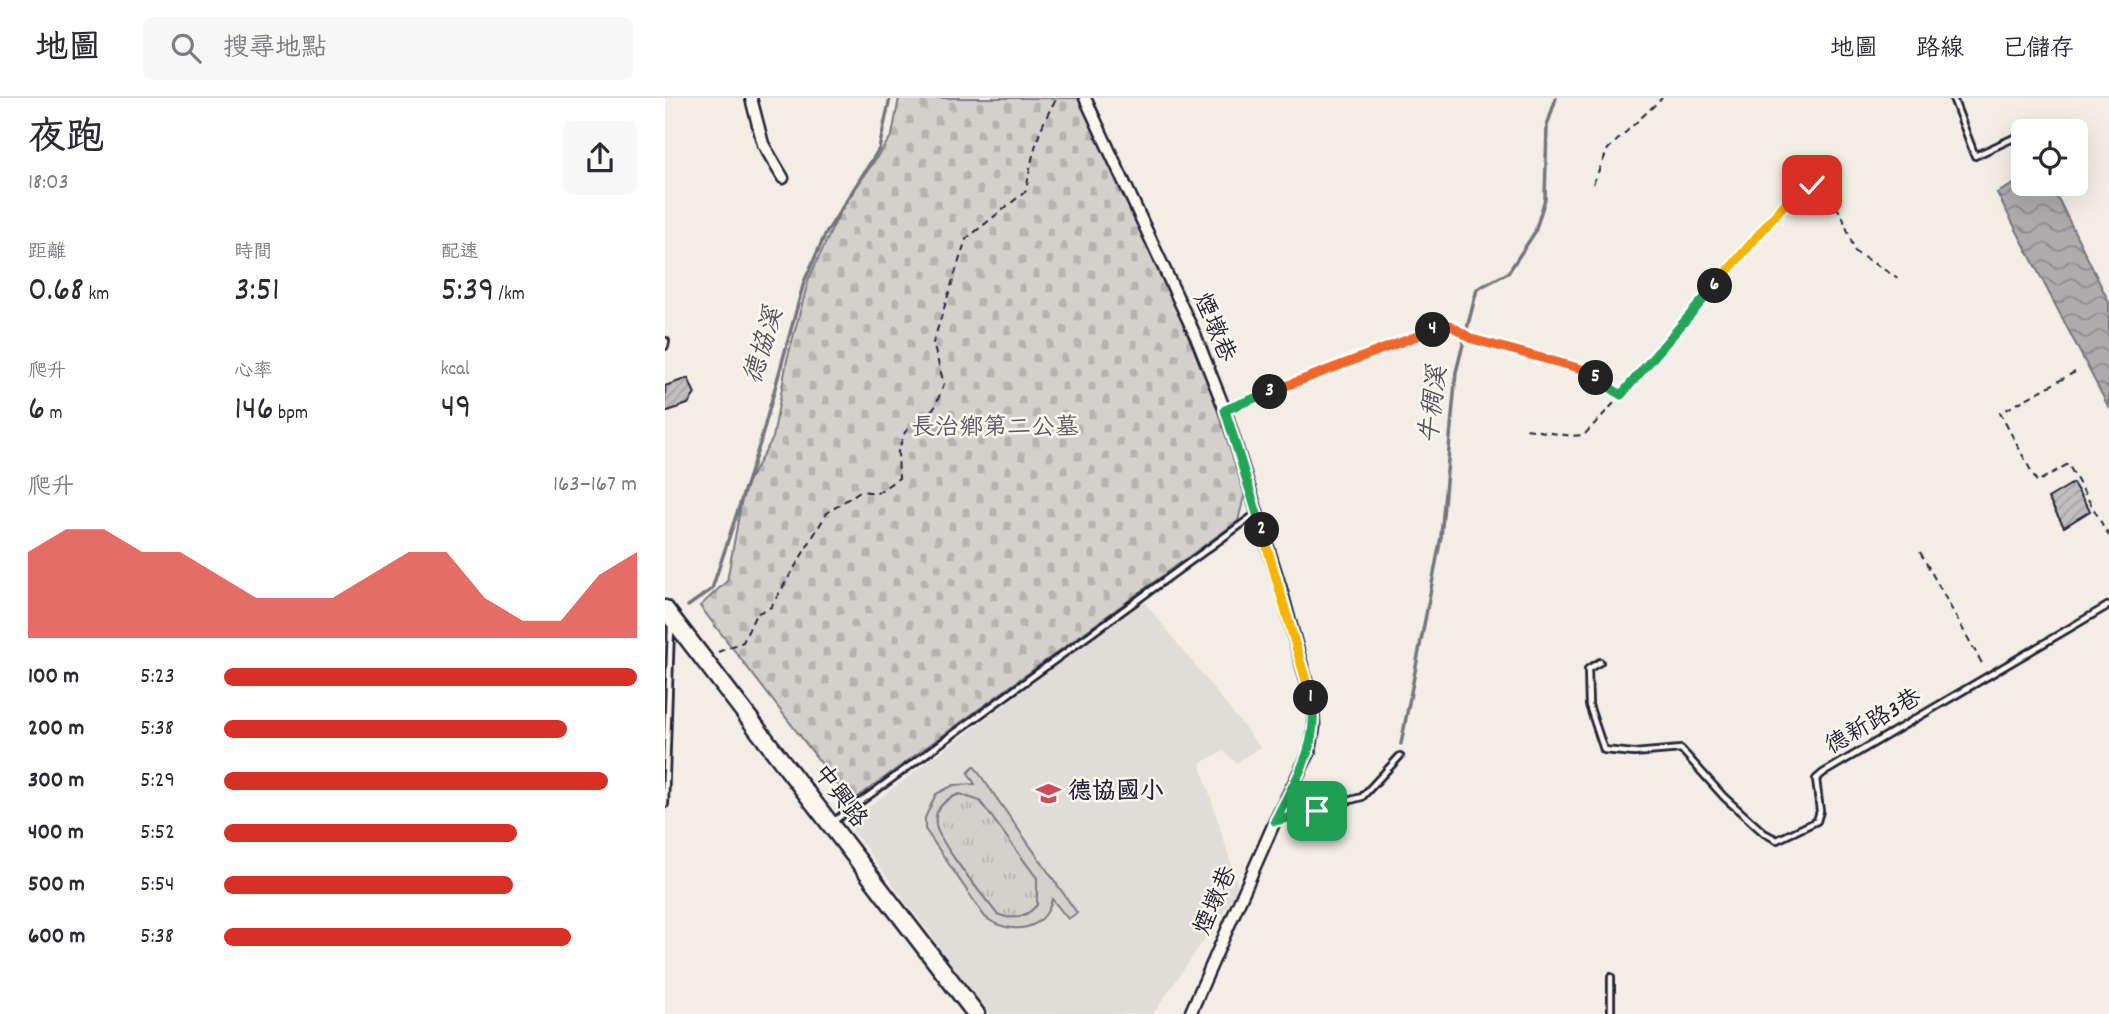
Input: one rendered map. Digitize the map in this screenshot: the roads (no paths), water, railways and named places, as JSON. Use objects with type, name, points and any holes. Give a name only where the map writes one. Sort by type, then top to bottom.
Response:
[{"type":"main road","name":"中興路","points":[[667,615],[704,658],[976,1014]]},
{"type":"street","points":[[751,98],[764,144],[783,178]]},
{"type":"street","name":"煙墩巷","points":[[1085,98],[1196,337],[1225,410],[1313,706],[1314,727],[1310,751],[1275,821],[1190,1014]]},
{"type":"lane","points":[[1953,98],[1975,156],[2011,139]]},
{"type":"lane","points":[[1225,410],[1450,325],[1472,339],[1582,369],[1621,395]]},
{"type":"lane","points":[[830,823],[1257,513]]},
{"type":"lane","name":"德新路3巷","points":[[1600,662],[1588,669],[1589,705],[1604,750],[1634,753],[1681,749],[1724,797],[1764,833],[1777,840],[1817,821],[1820,811],[1816,779],[1823,772],[2109,605]]},
{"type":"lane","points":[[665,804],[667,615]]},
{"type":"lane","points":[[1275,821],[1361,797],[1400,756]]},
{"type":"lane","points":[[1611,977],[1611,1014]]},
{"type":"water","points":[[2011,185],[2011,196],[2056,196],[2059,200],[2109,302],[2109,408],[1997,193]]},
{"type":"waterway","name":"德協溪","points":[[688,606],[712,589],[760,443],[804,282],[825,235],[879,149],[890,98]]},
{"type":"waterway","name":"牛稠溪","points":[[1401,744],[1441,537],[1456,372],[1477,289],[1508,273],[1535,232],[1545,199],[1547,126],[1556,98]]},
{"type":"place","name":"德協國小","points":[[1048,793]]},
{"type":"park label","name":"長治鄉第二公墓","points":[[995,429]]}]
